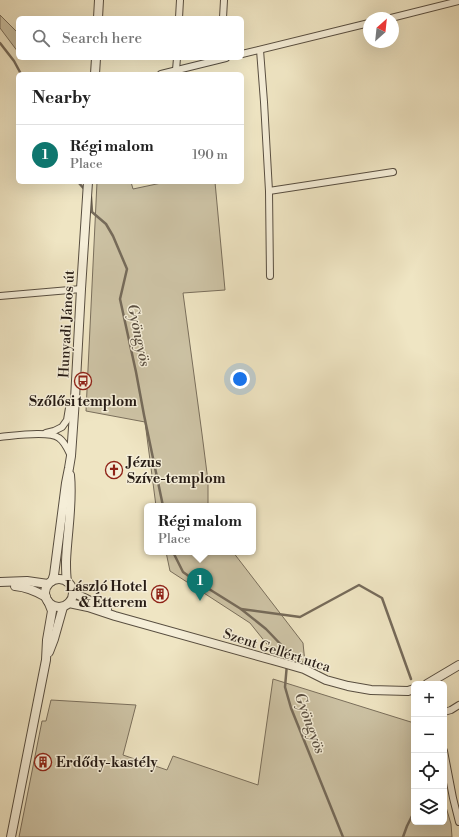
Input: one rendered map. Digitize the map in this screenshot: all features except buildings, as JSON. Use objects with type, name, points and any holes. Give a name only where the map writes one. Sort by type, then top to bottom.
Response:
[{"type":"street","points":[[98,16],[99,0]]},
{"type":"street","points":[[179,16],[180,0]]},
{"type":"street","points":[[223,16],[224,0]]},
{"type":"street","points":[[399,16],[459,2]]},
{"type":"street","points":[[244,54],[363,24]]},
{"type":"street","points":[[260,50],[269,191],[270,276]]},
{"type":"street","points":[[95,72],[96,60]]},
{"type":"street","points":[[176,70],[177,60]]},
{"type":"street","points":[[168,72],[214,60]]},
{"type":"street","points":[[269,191],[392,172]]},
{"type":"street","name":"Hunyadi János út","points":[[50,583],[54,575],[69,468],[75,398],[88,184]]},
{"type":"street","points":[[0,296],[81,289]]},
{"type":"street","points":[[44,434],[62,427],[67,420],[69,408],[75,398]]},
{"type":"street","points":[[0,437],[44,434],[52,435],[58,437],[66,446],[70,456]]},
{"type":"street","name":"Hunyadi János út","points":[[67,581],[66,563],[71,486],[69,468]]},
{"type":"street","points":[[0,583],[27,581],[50,583],[59,579],[67,581],[72,587],[74,593],[73,598],[66,605],[46,660]]},
{"type":"street","points":[[0,583],[26,587],[39,593],[47,599],[50,604],[56,607],[66,605]]},
{"type":"street","points":[[11,837],[46,660],[47,640],[52,611],[47,599],[46,590],[50,583]]},
{"type":"street","name":"Szent Gellért utca","points":[[74,593],[111,611],[128,617],[133,621]]},
{"type":"street","name":"Szent Gellért utca","points":[[66,605],[88,607],[180,635],[294,666],[326,680],[371,690],[411,690]]},
{"type":"street","points":[[434,681],[459,664]]},
{"type":"street","points":[[447,711],[459,705]]},
{"type":"street","points":[[444,753],[459,822]]},
{"type":"shaded area","points":[[0,15],[16,31],[16,49],[0,28]]},
{"type":"shaded area","points":[[97,184],[132,184],[133,189],[157,184],[215,184],[225,290],[183,293],[208,481],[208,503],[156,503],[145,422],[86,411]]},
{"type":"shaded area","points":[[167,555],[235,555],[303,643],[305,663],[270,648],[250,623],[170,571]]},
{"type":"shaded area","points":[[273,679],[411,722],[411,825],[447,825],[447,810],[451,824],[452,837],[19,837],[42,721],[46,721],[51,700],[136,705],[123,755],[167,770],[173,756],[258,785]]},
{"type":"waterway","name":"Gyöngyös","points":[[0,43],[14,61],[20,72]]},
{"type":"waterway","name":"Gyöngyös","points":[[80,184],[86,191]]},
{"type":"waterway","name":"Gyöngyös","points":[[89,194],[91,197],[92,212],[106,224],[113,236],[127,269],[120,299],[162,503]]},
{"type":"waterway","name":"Gyöngyös","points":[[174,555],[183,572],[190,577]]},
{"type":"waterway","name":"Gyöngyös","points":[[201,584],[241,609],[266,629],[288,652],[285,687],[291,708],[343,837]]},
{"type":"waterway","name":"Gyöngyös","points":[[241,609],[300,617],[359,585],[382,598],[411,679]]},
{"type":"waterway","name":"Gyöngyös","points":[[403,837],[411,818]]},
{"type":"place","name":"Szőlősi templom","points":[[83,381]]},
{"type":"place","name":"Jézus Szíve-templom","points":[[114,470]]},
{"type":"place","name":"László Hotel & Étterem","points":[[160,594]]},
{"type":"place","name":"Régi malom","points":[[200,601]]},
{"type":"place","name":"Erdődy-kastély","points":[[43,762]]}]
